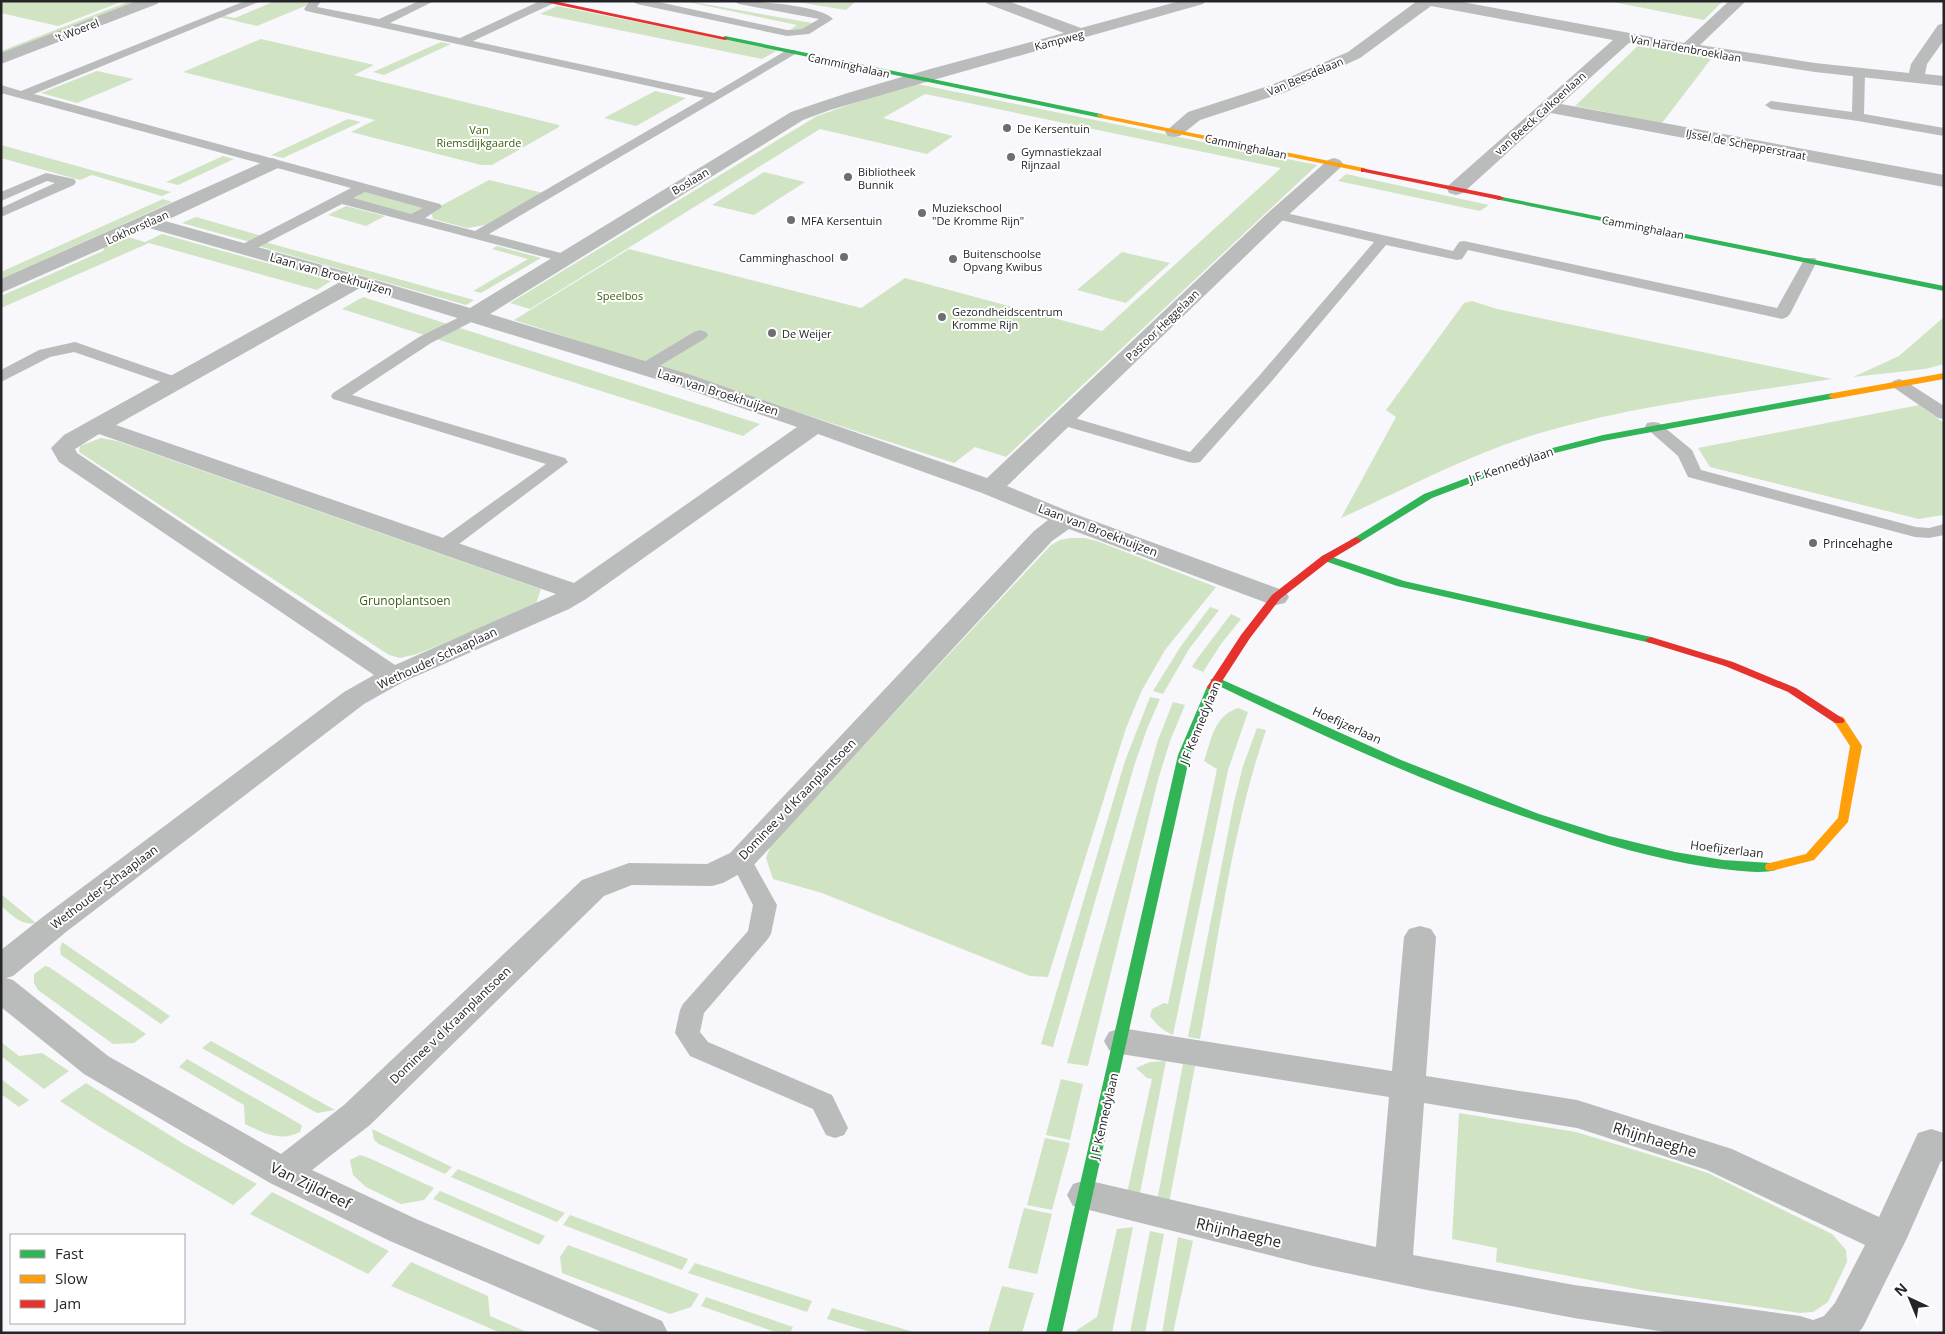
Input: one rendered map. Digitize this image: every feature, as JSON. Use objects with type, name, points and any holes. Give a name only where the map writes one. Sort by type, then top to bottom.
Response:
[{"type":"street","name":"'t Woerel","points":[[1,59],[152,1]]},
{"type":"street","points":[[993,1],[1081,34]]},
{"type":"street","name":"Kampweg","points":[[920,78],[1198,1]]},
{"type":"street","name":"Van Beesdelaan","points":[[1174,132],[1194,116],[1280,88],[1354,55],[1426,1]]},
{"type":"street","name":"Van Hardenbroeklaan","points":[[1431,1],[1688,48],[1859,74],[1944,81]]},
{"type":"street","points":[[1688,48],[1738,1]]},
{"type":"street","name":"Camminghalaan","points":[[546,2],[1944,289]]},
{"type":"street","points":[[1916,78],[1918,64],[1944,28]]},
{"type":"street","name":"van Beeck Calkoenlaan","points":[[1456,190],[1625,38]]},
{"type":"street","name":"Boslaan","points":[[474,315],[567,259],[679,187],[798,116],[824,106],[920,78]]},
{"type":"street","name":"IJssel de Schepperstraat","points":[[1548,107],[1944,181]]},
{"type":"street","name":"Lokhorstlaan","points":[[1,287],[148,222],[272,164]]},
{"type":"street","name":"Pastoor Heggelaan","points":[[991,488],[1277,215],[1334,164]]},
{"type":"street","name":"Laan van Broekhuijzen","points":[[148,222],[474,315],[645,368],[815,425],[991,488],[1066,519],[1276,597]]},
{"type":"street","points":[[358,281],[72,440],[63,448],[66,457],[393,676]]},
{"type":"street","name":"J F Kennedylaan","points":[[1054,1333],[1184,756],[1216,680],[1245,637],[1276,597],[1326,558],[1428,496],[1536,455],[1653,427],[1944,376]]},
{"type":"street","name":"Wethouder Schaaplaan","points":[[1,968],[54,924],[346,704],[393,676],[560,603],[577,593],[815,425]]},
{"type":"street","points":[[97,426],[577,593]]},
{"type":"street","name":"Dominee v d Kraanplantsoen","points":[[283,1173],[357,1115],[593,888],[628,874],[712,875],[741,860],[1043,536],[1066,519]]},
{"type":"street","name":"Hoefijzerlaan","points":[[1216,680],[1276,709],[1472,795],[1642,850],[1716,864],[1770,867],[1810,857],[1844,819],[1856,746],[1840,721],[1792,690],[1729,664],[1655,641],[1401,584],[1326,558]]},
{"type":"street","points":[[1393,1267],[1420,937]]},
{"type":"street","name":"Van Zijldreef","points":[[1,989],[96,1065],[283,1173],[403,1230],[648,1333]]},
{"type":"street","name":"Rhijnhaeghe","points":[[1121,1041],[1577,1114],[1719,1159],[1888,1238]]},
{"type":"street","points":[[1826,1333],[1838,1328],[1849,1315],[1888,1238],[1931,1143],[1944,1148]]},
{"type":"street","name":"Rhijnhaeghe","points":[[1086,1194],[1173,1217],[1393,1267],[1544,1296],[1800,1333]]},
{"type":"lane","points":[[22,94],[256,1]]},
{"type":"lane","points":[[316,1],[310,9],[380,17],[398,15],[429,1]]},
{"type":"lane","points":[[637,1],[787,33],[805,32],[827,19],[821,15],[739,1]]},
{"type":"lane","name":"Camminghalaan","points":[[461,42],[546,2]]},
{"type":"lane","points":[[380,17],[378,24],[716,97]]},
{"type":"lane","points":[[512,53],[494,62],[633,91],[648,82]]},
{"type":"lane","points":[[478,235],[791,53]]},
{"type":"lane","points":[[1858,117],[1859,74]]},
{"type":"lane","points":[[1,89],[435,207],[413,218]]},
{"type":"lane","points":[[1771,105],[1858,117],[1944,132]]},
{"type":"lane","points":[[1,197],[46,177],[68,182],[1,213]]},
{"type":"lane","points":[[244,249],[362,188]]},
{"type":"lane","points":[[340,199],[567,259]]},
{"type":"lane","points":[[1277,215],[1456,256],[1464,245],[1782,314],[1810,261]]},
{"type":"lane","points":[[1064,420],[1194,458],[1266,379],[1383,240]]},
{"type":"lane","points":[[444,546],[560,462],[339,396],[425,340],[474,315]]},
{"type":"lane","points":[[645,368],[700,335]]},
{"type":"lane","points":[[1,377],[45,353],[75,347],[176,382]]},
{"type":"lane","points":[[1899,384],[1944,414]]},
{"type":"lane","points":[[1653,427],[1686,454],[1694,473],[1915,532],[1929,533],[1944,529]]},
{"type":"lane","points":[[741,860],[765,905],[759,934],[692,1010],[687,1033],[699,1049],[823,1102],[835,1128]]},
{"type":"green space","points":[[1,1],[124,1],[58,26],[1,13]]},
{"type":"green space","points":[[130,1],[138,1],[1,54],[1,51]]},
{"type":"green space","points":[[275,1],[310,1],[310,4],[257,26],[219,17],[235,18]]},
{"type":"green space","points":[[683,1],[812,23],[802,29],[791,29],[797,25]]},
{"type":"green space","points":[[791,1],[856,1],[846,10]]},
{"type":"green space","points":[[1608,1],[1723,1],[1704,20]]},
{"type":"green space","points":[[557,6],[778,50],[762,59],[540,14]]},
{"type":"green space","name":"Van Riemsdijkgaarde","points":[[261,39],[374,65],[354,75],[559,125],[559,127],[492,165],[481,165],[351,132],[375,120],[183,72]]},
{"type":"green space","points":[[441,42],[451,44],[384,75],[373,72]]},
{"type":"green space","points":[[1642,42],[1714,55],[1662,123],[1575,106]]},
{"type":"green space","points":[[97,71],[134,79],[77,103],[41,93]]},
{"type":"green space","name":"Speelbos","points":[[912,83],[1317,165],[1006,457],[975,447],[954,463],[514,320],[629,249],[861,308],[905,278],[1102,331],[1281,168],[925,94],[883,118],[953,136],[927,154],[820,129],[530,309],[510,303],[817,116]]},
{"type":"green space","points":[[655,91],[686,98],[636,126],[604,118]]},
{"type":"green space","points":[[348,119],[361,122],[283,158],[271,155]]},
{"type":"green space","points":[[1,145],[171,192],[162,196],[92,175],[80,180],[1,158]]},
{"type":"green space","points":[[223,156],[234,159],[178,185],[166,182]]},
{"type":"green space","points":[[764,172],[805,182],[754,215],[712,205]]},
{"type":"green space","points":[[1346,174],[1489,205],[1480,211],[1338,181]]},
{"type":"green space","points":[[489,180],[543,193],[485,225],[467,228],[433,219],[431,211]]},
{"type":"green space","points":[[362,190],[430,207],[414,216],[345,198]]},
{"type":"green space","points":[[163,199],[172,202],[1,279],[1,272]]},
{"type":"green space","points":[[346,206],[385,216],[366,226],[328,215]]},
{"type":"green space","points":[[196,217],[262,236],[250,242],[182,223]]},
{"type":"green space","points":[[162,234],[331,281],[317,290],[149,243],[1,308],[1,296],[103,251],[105,246],[128,237],[145,242]]},
{"type":"green space","points":[[265,242],[474,300],[466,305],[258,246]]},
{"type":"green space","points":[[497,246],[541,258],[481,293],[473,291],[528,259],[492,249]]},
{"type":"green space","points":[[1122,252],[1170,263],[1126,303],[1077,290]]},
{"type":"green space","points":[[363,297],[760,424],[743,436],[342,309]]},
{"type":"green space","points":[[1472,301],[1497,309],[1832,379],[1648,408],[1576,423],[1540,433],[1464,461],[1341,518],[1396,417],[1386,410],[1464,303]]},
{"type":"green space","points":[[1944,317],[1944,364],[1925,369],[1853,377],[1899,356]]},
{"type":"green space","points":[[1919,405],[1944,423],[1943,515],[1919,519],[1710,467],[1698,448]]},
{"type":"green space","name":"Grunoplantsoen","points":[[101,438],[117,441],[541,589],[535,607],[417,654],[400,658],[389,655],[79,452],[80,446]]},
{"type":"green space","points":[[1085,538],[1097,541],[1216,587],[1165,650],[1142,690],[1126,728],[1048,977],[1030,976],[822,893],[773,879],[766,858],[771,845],[1051,545],[1060,540]]},
{"type":"green space","points":[[1210,607],[1219,610],[1189,649],[1163,694],[1153,691],[1181,646]]},
{"type":"green space","points":[[1231,614],[1241,619],[1221,644],[1203,672],[1192,667],[1197,659]]},
{"type":"green space","points":[[1150,697],[1160,699],[1135,763],[1053,1047],[1041,1044],[1125,761]]},
{"type":"green space","points":[[1173,702],[1185,705],[1170,741],[1158,780],[1088,1066],[1067,1063],[1158,740]]},
{"type":"green space","points":[[1238,708],[1248,712],[1228,770],[1173,1035],[1160,1027],[1150,1016],[1152,1009],[1164,1003],[1168,1004],[1217,769],[1204,761],[1212,736],[1219,722],[1224,716]]},
{"type":"green space","points":[[1257,728],[1266,730],[1254,767],[1235,844],[1200,1039],[1188,1037],[1234,802],[1243,766]]},
{"type":"green space","points":[[1,894],[36,923],[26,923],[9,913],[1,906]]},
{"type":"green space","points":[[62,942],[170,1016],[161,1024],[61,955]]},
{"type":"green space","points":[[45,966],[146,1034],[134,1043],[113,1044],[38,990],[34,983],[34,974]]},
{"type":"green space","points":[[211,1041],[335,1110],[317,1113],[202,1048]]},
{"type":"green space","points":[[1,1042],[19,1056],[42,1053],[69,1071],[44,1089],[1,1056]]},
{"type":"green space","points":[[187,1059],[300,1124],[302,1126],[300,1132],[286,1136],[272,1135],[245,1124],[244,1105],[179,1067]]},
{"type":"green space","points":[[1166,1061],[1139,1198],[1127,1193],[1152,1079],[1147,1078],[1136,1068],[1150,1062]]},
{"type":"green space","points":[[1183,1064],[1195,1066],[1169,1203],[1157,1201]]},
{"type":"green space","points":[[1,1079],[29,1100],[19,1107],[1,1094]]},
{"type":"green space","points":[[1061,1079],[1083,1084],[1070,1140],[1046,1135]]},
{"type":"green space","points":[[86,1083],[184,1144],[257,1184],[233,1205],[100,1127],[60,1101]]},
{"type":"green space","points":[[1459,1113],[1576,1132],[1708,1173],[1832,1234],[1846,1250],[1847,1262],[1828,1302],[1813,1312],[1800,1313],[1647,1291],[1496,1262],[1497,1248],[1452,1239]]},
{"type":"green space","points":[[372,1129],[452,1167],[445,1174],[379,1144],[374,1140]]},
{"type":"green space","points":[[1045,1138],[1070,1143],[1052,1210],[1027,1205]]},
{"type":"green space","points":[[360,1155],[434,1188],[424,1200],[401,1204],[366,1187],[353,1175],[350,1160]]},
{"type":"green space","points":[[458,1169],[565,1213],[557,1222],[451,1177]]},
{"type":"green space","points":[[440,1191],[545,1236],[539,1245],[433,1199]]},
{"type":"green space","points":[[272,1192],[389,1251],[368,1274],[250,1214]]},
{"type":"green space","points":[[1024,1208],[1052,1214],[1037,1274],[1008,1268]]},
{"type":"green space","points":[[570,1215],[688,1259],[682,1270],[563,1225]]},
{"type":"green space","points":[[1133,1227],[1112,1333],[1077,1333],[1077,1330],[1097,1317],[1117,1229]]},
{"type":"green space","points":[[1150,1231],[1164,1234],[1145,1333],[1130,1333]]},
{"type":"green space","points":[[1178,1237],[1193,1241],[1173,1333],[1162,1333]]},
{"type":"green space","points":[[568,1245],[699,1294],[691,1307],[670,1314],[562,1273],[560,1257]]},
{"type":"green space","points":[[411,1262],[488,1296],[490,1316],[529,1333],[501,1333],[391,1286]]},
{"type":"green space","points":[[695,1263],[812,1301],[807,1312],[688,1273]]},
{"type":"green space","points":[[1002,1286],[1034,1293],[1022,1333],[988,1333]]},
{"type":"green space","points":[[706,1297],[793,1327],[790,1333],[778,1333],[701,1306]]},
{"type":"green space","points":[[832,1308],[917,1333],[874,1333],[827,1319]]},
{"type":"traffic: fast","points":[[725,38],[1101,116]]},
{"type":"traffic: fast","points":[[1500,198],[1944,289]]},
{"type":"traffic: fast","points":[[1356,540],[1428,496],[1536,455],[1603,438],[1833,396]]},
{"type":"traffic: fast","points":[[1326,558],[1401,584],[1651,640]]},
{"type":"traffic: fast","points":[[1216,680],[1396,763],[1535,817],[1605,839],[1675,857],[1747,867],[1771,867]]},
{"type":"traffic: fast","points":[[1054,1333],[1184,755],[1213,687]]},
{"type":"traffic: slow","points":[[1101,116],[1364,170]]},
{"type":"traffic: slow","points":[[1833,396],[1944,376]]},
{"type":"traffic: slow","points":[[1771,867],[1810,857],[1844,819],[1856,746],[1839,720]]},
{"type":"traffic: jam","points":[[543,1],[725,38]]},
{"type":"traffic: jam","points":[[1364,170],[1500,198]]},
{"type":"traffic: jam","points":[[1213,687],[1245,637],[1276,597],[1326,558],[1356,540]]},
{"type":"traffic: jam","points":[[1651,640],[1729,664],[1792,690],[1839,720]]},
{"type":"place","name":"De Kersentuin","points":[[1007,128]]},
{"type":"place","name":"Gymnastiekzaal Rijnzaal","points":[[1011,157]]},
{"type":"place","name":"Bibliotheek Bunnik","points":[[848,177]]},
{"type":"place","name":"Muziekschool \"De Kromme Rijn\"","points":[[922,213]]},
{"type":"place","name":"MFA Kersentuin","points":[[791,220]]},
{"type":"place","name":"Camminghaschool","points":[[844,257]]},
{"type":"place","name":"Buitenschoolse Opvang Kwibus","points":[[953,259]]},
{"type":"place","name":"Gezondheidscentrum Kromme Rijn","points":[[942,317]]},
{"type":"place","name":"De Weijer","points":[[772,333]]},
{"type":"place","name":"Princehaghe","points":[[1813,543]]}]
